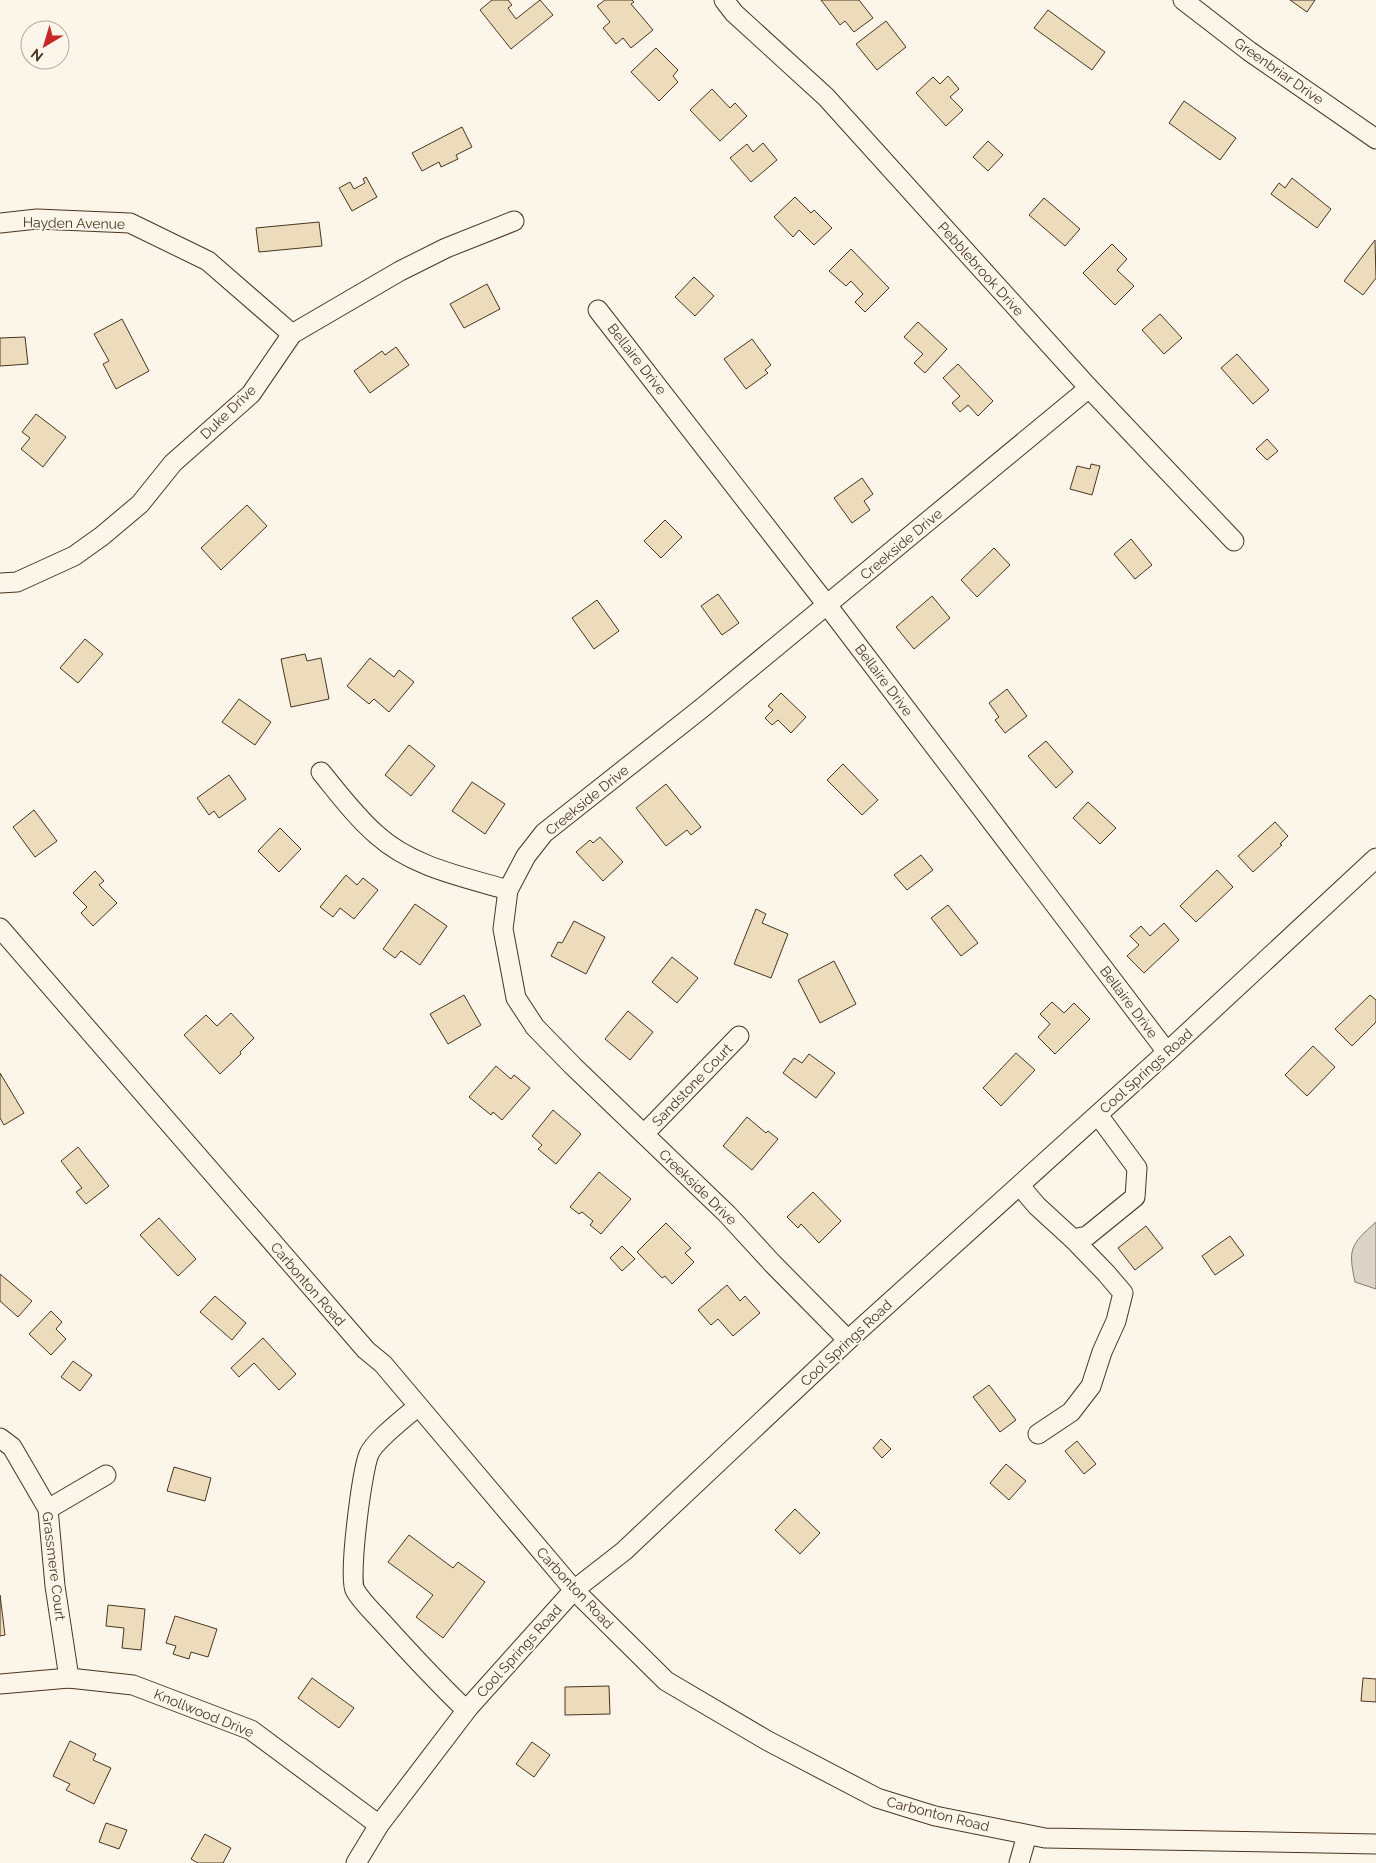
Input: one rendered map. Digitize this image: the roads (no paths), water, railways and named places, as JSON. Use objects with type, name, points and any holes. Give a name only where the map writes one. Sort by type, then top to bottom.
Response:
[{"type":"street","name":"Pebblebrook Drive","points":[[724,0],[734,13],[826,97],[1089,388],[1234,541]]},
{"type":"street","name":"Greenbriar Drive","points":[[1183,0],[1250,51],[1376,139]]},
{"type":"street","name":"Hayden Avenue","points":[[0,223],[37,219],[130,223],[208,261],[292,334]]},
{"type":"street","name":"Duke Drive","points":[[0,583],[17,582],[74,556],[102,536],[140,504],[173,463],[251,394],[292,334],[400,271],[446,248],[514,221]]},
{"type":"street","name":"Bellaire Drive","points":[[598,310],[827,605],[1168,1052]]},
{"type":"street","name":"Creekside Drive","points":[[848,1340],[727,1214],[573,1066],[536,1026],[516,998],[503,929],[508,890],[526,856],[544,833],[702,708],[1089,388]]},
{"type":"street","points":[[321,772],[378,836],[406,855],[432,867],[508,890]]},
{"type":"street","name":"Cool Springs Road","points":[[356,1863],[379,1825],[466,1710],[574,1590],[624,1551],[848,1340],[1168,1052],[1376,858]]},
{"type":"street","name":"Carbonton Road","points":[[0,928],[366,1350],[383,1364],[574,1590],[666,1681],[768,1741],[877,1798],[935,1816],[1045,1838],[1376,1844]]},
{"type":"street","name":"Sandstone Court","points":[[644,1134],[739,1036]]},
{"type":"street","points":[[1073,1239],[1087,1236],[1135,1197],[1137,1168],[1098,1115]]},
{"type":"street","points":[[1020,1186],[1037,1206],[1106,1273],[1122,1293],[1116,1321],[1102,1352],[1091,1386],[1071,1412],[1038,1434]]},
{"type":"street","points":[[418,1406],[385,1435],[369,1454],[354,1553],[352,1582],[354,1589],[400,1642],[466,1710]]},
{"type":"street","name":"Grassmere Court","points":[[0,1438],[12,1447],[48,1509],[55,1586],[69,1678]]},
{"type":"street","points":[[48,1509],[106,1474]]},
{"type":"street","name":"Knollwood Drive","points":[[0,1684],[69,1678],[133,1685],[251,1730],[379,1825]]},
{"type":"street","points":[[1019,1863],[1028,1835]]}]
